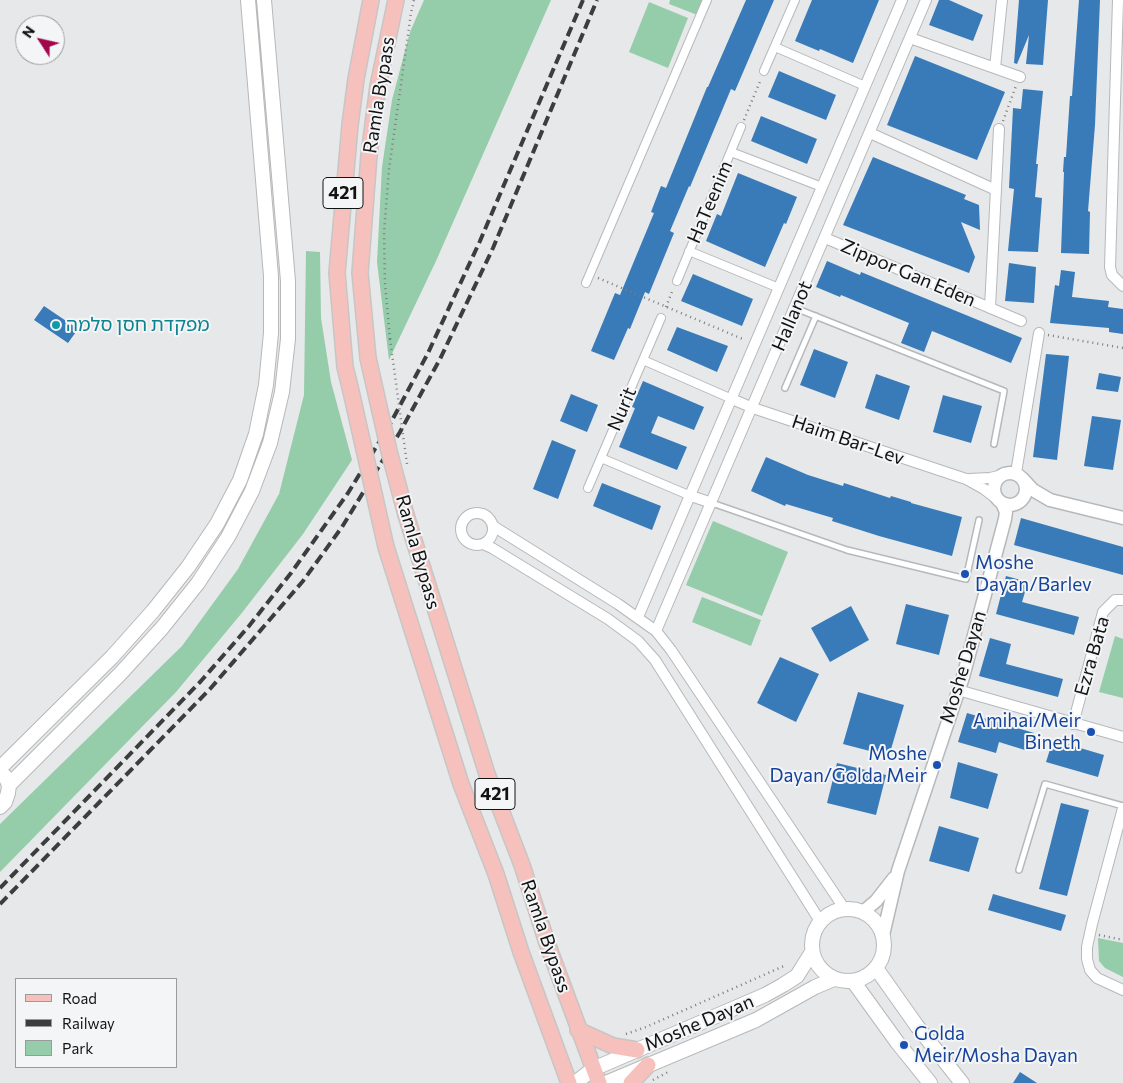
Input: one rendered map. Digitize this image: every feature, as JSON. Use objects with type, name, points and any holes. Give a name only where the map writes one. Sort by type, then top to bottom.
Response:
[{"type":"main road","points":[[0,806],[7,798],[9,785],[0,769],[112,657],[153,611],[188,567],[217,524],[240,480],[256,434],[266,386],[271,333],[271,276],[248,0]]},
{"type":"main road","points":[[9,785],[120,674],[162,628],[198,582],[228,537],[252,491],[270,443],[282,392],[287,348],[288,281],[264,0]]},
{"type":"main road","name":"Ramla Bypass","points":[[370,0],[350,125],[336,273],[346,366],[386,547],[461,784],[496,874],[521,952],[569,1083]]},
{"type":"main road","name":"Ramla Bypass","points":[[396,0],[378,86],[369,155],[360,273],[368,358],[406,515],[487,774],[522,865],[547,943],[599,1083]]},
{"type":"main road","points":[[844,908],[854,909],[872,917],[883,936],[882,958],[876,968],[870,974],[854,981],[834,979],[820,969],[815,962],[812,952],[811,941],[814,930],[820,921],[835,910],[844,908]]},
{"type":"main road","name":"Moshe Dayan","points":[[575,1083],[593,1069],[783,986],[797,976],[812,952]]},
{"type":"main road","points":[[876,968],[917,1026],[962,1083]]},
{"type":"main road","name":"Moshe Dayan","points":[[606,1083],[756,1020],[815,987],[834,979]]},
{"type":"main road","points":[[854,981],[897,1042],[930,1083]]},
{"type":"main road","points":[[578,1030],[613,1046],[637,1050]]},
{"type":"main road","points":[[631,1083],[648,1066]]},
{"type":"street","points":[[586,283],[707,0]]},
{"type":"street","points":[[764,71],[796,0]]},
{"type":"street","name":"HaIlanot","points":[[638,616],[902,0]]},
{"type":"street","name":"HaIlanot","points":[[656,631],[926,0]]},
{"type":"street","points":[[995,68],[1002,0]]},
{"type":"street","points":[[1118,0],[1110,267],[1112,275],[1123,286]]},
{"type":"street","points":[[910,38],[1020,77]]},
{"type":"street","points":[[774,47],[865,86]]},
{"type":"street","name":"HaTeenim","points":[[677,281],[741,127]]},
{"type":"street","name":"Zippor Gan Eden","points":[[990,308],[1000,129]]},
{"type":"street","points":[[870,133],[996,190]]},
{"type":"street","name":"HaTeenim","points":[[731,152],[822,187]]},
{"type":"street","name":"Zippor Gan Eden","points":[[825,238],[1021,320]]},
{"type":"street","name":"HaTeenim","points":[[689,251],[779,288]]},
{"type":"street","name":"Nurit","points":[[588,488],[661,318]]},
{"type":"street","points":[[1009,502],[1026,491],[1026,486],[1019,475],[1039,333]]},
{"type":"street","points":[[643,360],[732,399]]},
{"type":"street","name":"Haim Bar-Lev","points":[[732,399],[753,408],[966,479],[1009,502]]},
{"type":"street","points":[[601,458],[712,503]]},
{"type":"street","points":[[1050,500],[1009,502],[995,495],[994,484],[1000,476],[1010,472],[1019,475],[1033,490],[1050,500],[1123,518]]},
{"type":"street","name":"Haim Bar-Lev","points":[[966,479],[1000,476]]},
{"type":"street","name":"Moshe Dayan","points":[[883,936],[898,871],[958,690],[1009,502]]},
{"type":"street","points":[[820,921],[655,660],[638,641],[608,619],[492,548],[483,544],[472,544],[464,539],[461,529],[464,519],[473,513],[484,514],[493,526],[638,616],[656,631],[671,650],[844,908]]},
{"type":"street","points":[[483,544],[491,537],[493,526]]},
{"type":"street","name":"Ezra Bata","points":[[1073,724],[1103,612],[1115,600],[1123,600]]},
{"type":"street","points":[[958,690],[1123,738]]},
{"type":"street","points":[[1123,807],[1090,933],[1087,953],[1090,970],[1097,978],[1123,990]]},
{"type":"street","name":"Moshe Dayan","points":[[863,912],[876,901],[898,871]]},
{"type":"lane","points":[[795,308],[1004,391],[994,444]]},
{"type":"lane","points":[[785,388],[816,316]]},
{"type":"lane","points":[[712,503],[847,550],[966,579],[979,520]]},
{"type":"lane","points":[[1019,870],[1045,784],[1123,807]]},
{"type":"path","points":[[408,465],[390,339],[385,283],[384,233],[392,151],[414,0]]},
{"type":"path","points":[[741,127],[764,71]]},
{"type":"path","points":[[1000,129],[1020,77]]},
{"type":"path","points":[[589,275],[755,344]]},
{"type":"path","points":[[661,318],[677,281]]},
{"type":"path","points":[[1039,333],[1123,348]]},
{"type":"path","points":[[1090,933],[1123,940]]},
{"type":"path","points":[[625,1034],[646,1027],[784,966]]},
{"type":"green space","points":[[424,0],[551,0],[436,261],[389,360],[377,262],[382,167],[392,100],[410,32]]},
{"type":"green space","points":[[670,0],[707,0],[700,16],[669,4]]},
{"type":"green space","points":[[649,2],[688,18],[668,68],[629,52]]},
{"type":"green space","points":[[306,251],[320,252],[321,318],[331,382],[352,460],[303,534],[241,614],[176,692],[0,872],[0,824],[182,646],[238,569],[279,494],[304,395]]},
{"type":"green space","points":[[713,521],[788,552],[762,616],[686,585]]},
{"type":"green space","points":[[702,597],[761,620],[751,646],[692,622]]},
{"type":"green space","points":[[1115,636],[1123,639],[1123,698],[1099,692]]},
{"type":"green space","points":[[1098,938],[1123,943],[1123,977],[1105,968],[1099,961]]},
{"type":"building","points":[[746,0],[774,0],[735,91],[731,89],[689,186],[670,231],[674,233],[649,294],[645,292],[630,329],[628,328],[614,360],[591,351],[615,293],[620,295],[654,213],[651,212],[661,186],[666,188],[707,87]]},
{"type":"building","points":[[812,0],[879,0],[853,63],[795,41]]},
{"type":"building","points":[[939,0],[949,0],[983,15],[973,41],[929,25]]},
{"type":"building","points":[[1019,0],[1048,0],[1043,65],[1026,64],[1029,35],[1017,64],[1014,63]]},
{"type":"building","points":[[1079,0],[1100,0],[1095,125],[1088,211],[1090,212],[1089,254],[1061,253],[1064,157],[1066,157],[1070,96],[1072,96]]},
{"type":"building","points":[[915,56],[1005,92],[977,160],[887,125]]},
{"type":"building","points":[[779,71],[836,95],[826,120],[768,97]]},
{"type":"building","points":[[1023,89],[1043,91],[1036,164],[1038,164],[1035,197],[1042,198],[1038,252],[1008,251],[1014,189],[1009,188],[1013,108],[1021,109]]},
{"type":"building","points":[[761,116],[817,139],[807,164],[751,141]]},
{"type":"building","points":[[873,157],[966,195],[964,199],[979,205],[980,230],[961,222],[975,257],[969,273],[843,225]]},
{"type":"building","points":[[738,173],[797,197],[765,267],[706,241],[717,214],[721,216]]},
{"type":"building","points":[[827,261],[860,275],[861,272],[1022,338],[1011,363],[932,331],[924,352],[901,343],[909,323],[841,295],[840,297],[816,287]]},
{"type":"building","points":[[1009,263],[1036,267],[1034,303],[1005,301]]},
{"type":"building","points":[[1061,270],[1075,272],[1072,297],[1109,301],[1108,307],[1123,309],[1123,334],[1109,332],[1109,328],[1050,323],[1055,285],[1059,286]]},
{"type":"building","points":[[693,274],[753,299],[742,326],[681,301]]},
{"type":"building","name":"מפקדת חסן סלמה","points":[[44,306],[78,329],[68,343],[34,320]]},
{"type":"building","points":[[677,327],[728,346],[717,372],[667,350]]},
{"type":"building","points":[[814,349],[848,362],[835,398],[800,385]]},
{"type":"building","points":[[1046,354],[1069,356],[1057,460],[1033,457]]},
{"type":"building","points":[[1099,373],[1121,377],[1118,392],[1096,389]]},
{"type":"building","points":[[876,374],[910,386],[899,420],[865,408]]},
{"type":"building","points":[[643,381],[704,407],[694,430],[658,416],[651,433],[687,447],[677,470],[619,447],[635,408],[632,407]]},
{"type":"building","points":[[571,394],[598,405],[587,432],[560,421]]},
{"type":"building","points":[[943,395],[982,406],[971,443],[933,432]]},
{"type":"building","points":[[1092,416],[1121,420],[1113,470],[1084,466]]},
{"type":"building","points":[[552,440],[576,450],[558,499],[533,489]]},
{"type":"building","points":[[766,457],[808,475],[843,486],[844,483],[890,498],[891,496],[962,517],[952,556],[832,521],[833,518],[786,504],[785,506],[751,491]]},
{"type":"building","points":[[602,483],[661,506],[652,530],[593,506]]},
{"type":"building","points":[[1021,518],[1123,547],[1123,575],[1014,545]]},
{"type":"building","points":[[1006,576],[1028,582],[1022,602],[1079,617],[1074,635],[996,614]]},
{"type":"building","points":[[906,604],[949,615],[939,655],[896,644]]},
{"type":"building","points":[[851,606],[869,640],[830,662],[811,628]]},
{"type":"building","points":[[990,638],[1011,644],[1006,664],[1063,679],[1058,697],[979,676]]},
{"type":"building","points":[[780,657],[819,674],[796,722],[757,703]]},
{"type":"building","points":[[858,692],[904,705],[889,756],[843,744]]},
{"type":"building","points":[[967,713],[1034,733],[1028,751],[999,742],[996,753],[958,742]]},
{"type":"building","points":[[1053,740],[1104,755],[1098,777],[1046,762]]},
{"type":"building","points":[[958,762],[998,774],[988,809],[950,798]]},
{"type":"building","points":[[837,763],[886,775],[876,815],[827,803]]},
{"type":"building","points":[[1061,803],[1089,810],[1067,896],[1039,889]]},
{"type":"building","points":[[939,826],[979,838],[969,872],[929,861]]},
{"type":"building","points":[[993,894],[1066,915],[1061,931],[988,910]]},
{"type":"building","points":[[1020,1072],[1037,1083],[1013,1083]]},
{"type":"railway","points":[[0,888],[201,681],[249,626],[291,573],[348,493],[389,426],[428,353],[480,241],[583,0]]},
{"type":"railway","points":[[0,904],[210,689],[303,581],[342,527],[400,432],[440,359],[493,248],[597,0]]},
{"type":"place","name":"מפקדת חסן סלמה","points":[[56,325]]},
{"type":"place","name":"Moshe Dayan/Barlev","points":[[965,574]]},
{"type":"place","name":"Amihai/Meir Bineth","points":[[1091,732]]},
{"type":"place","name":"Moshe Dayan/Golda Meir","points":[[937,765]]},
{"type":"place","name":"Golda Meir/Mosha Dayan","points":[[904,1045]]}]
